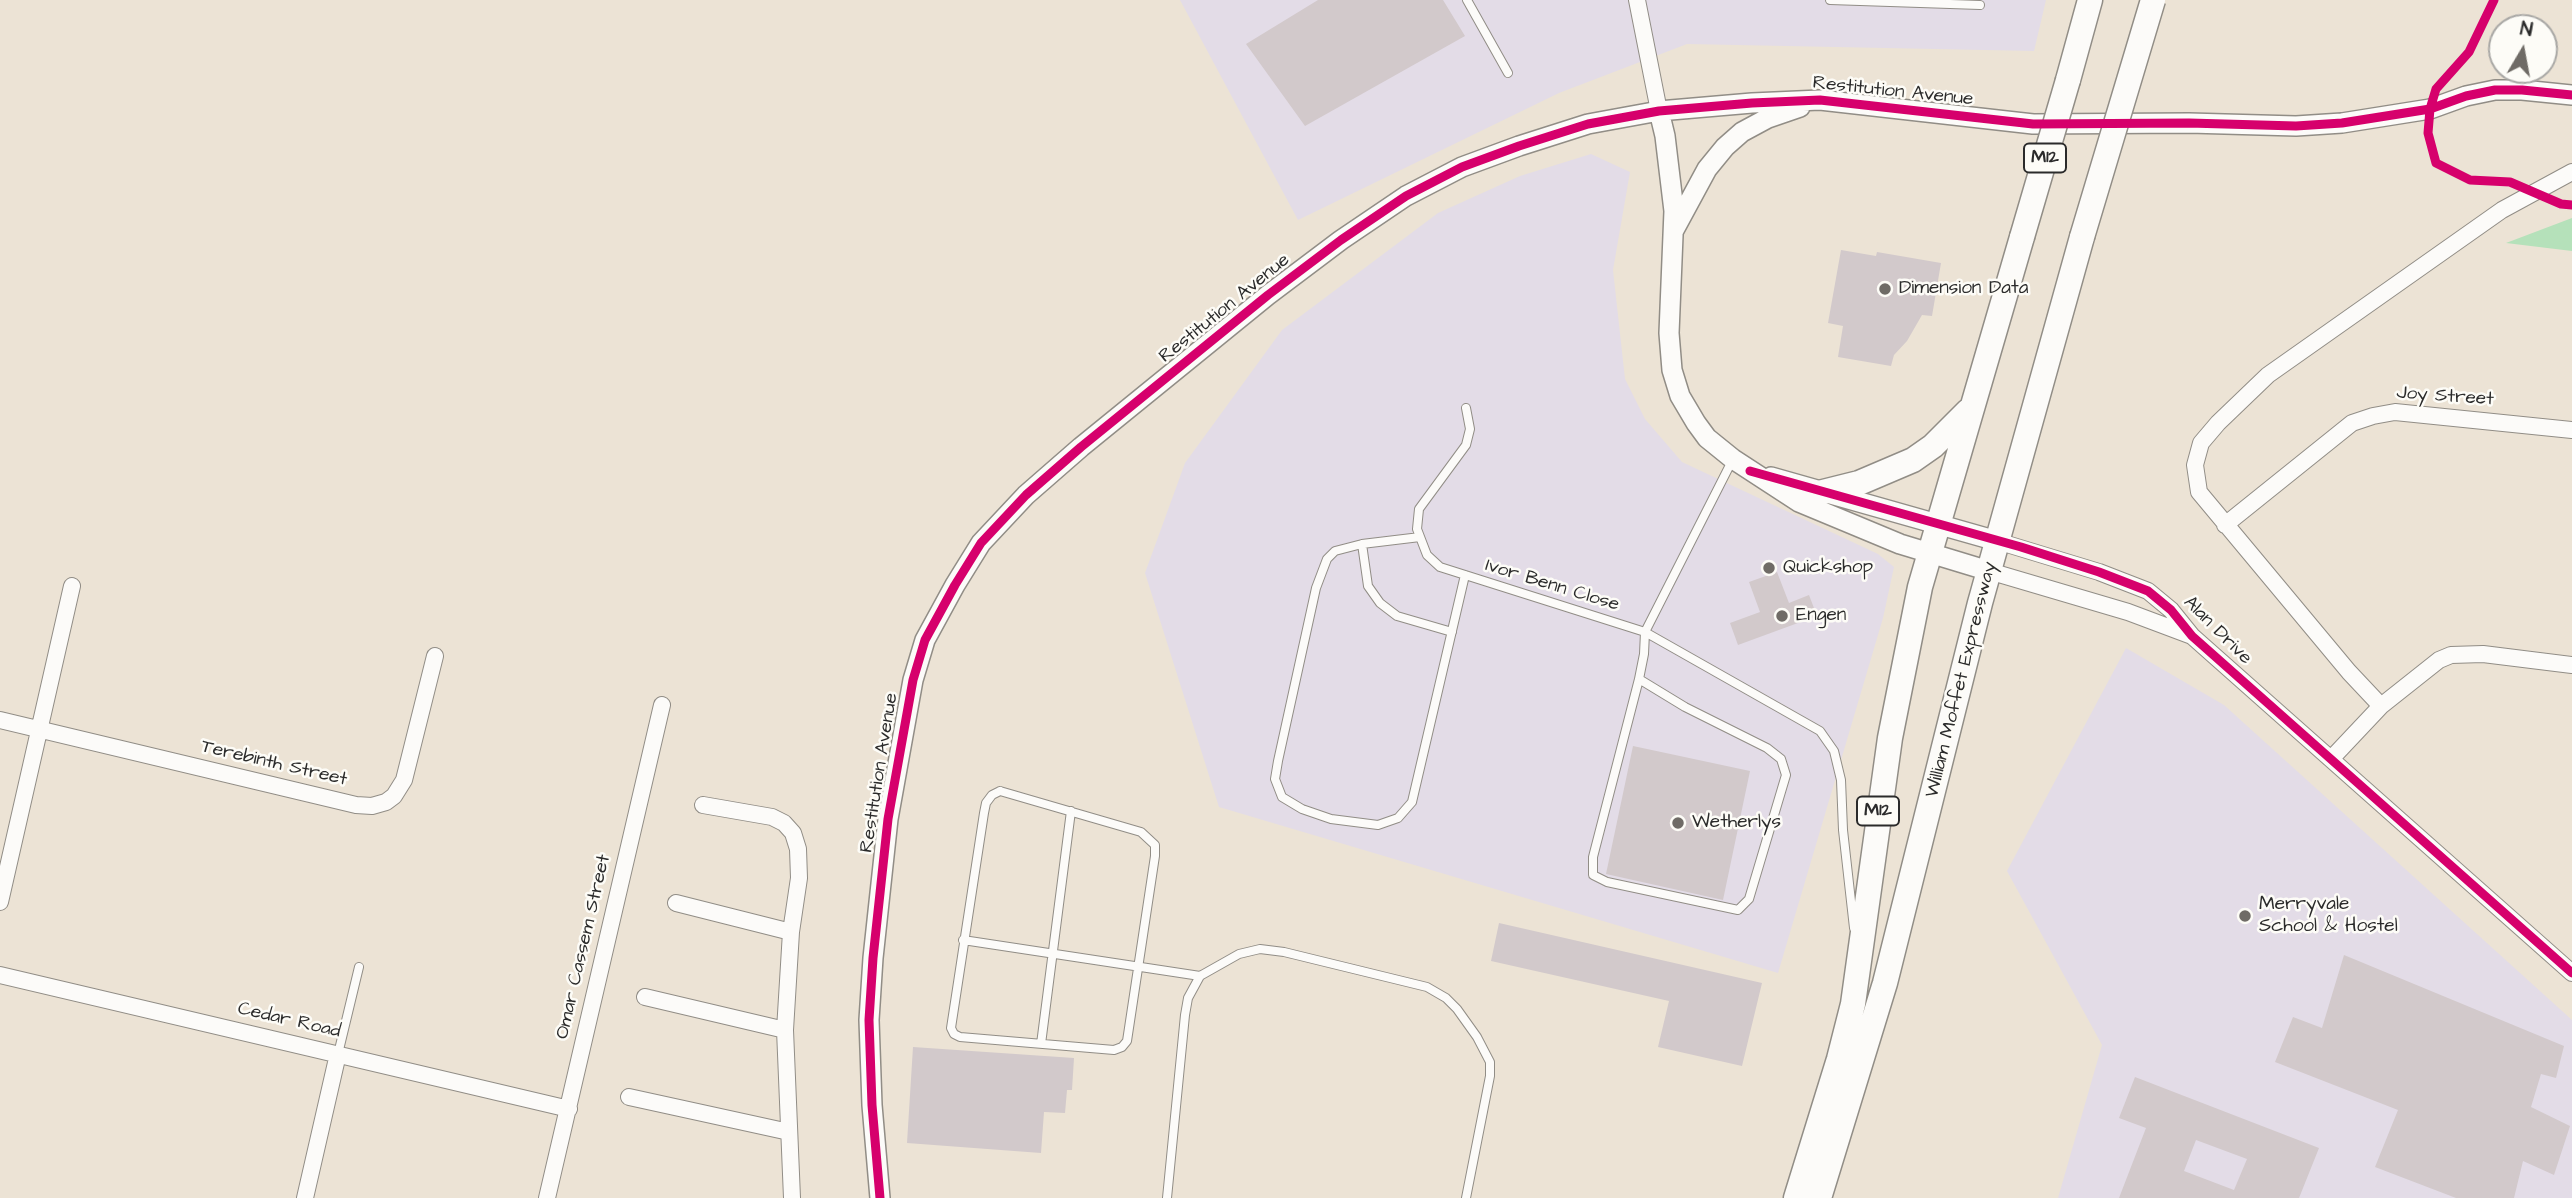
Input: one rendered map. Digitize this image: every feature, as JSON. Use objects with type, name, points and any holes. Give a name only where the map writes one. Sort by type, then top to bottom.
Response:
[{"type":"main road","name":"M12","points":[[1796,1198],[1839,1059],[1859,969],[1869,875],[1890,738],[1905,654],[1928,553],[2090,0]]},
{"type":"main road","name":"William Moffet Expressway","points":[[1819,1198],[1901,926],[1997,541],[2082,237],[2153,0]]},
{"type":"main road","points":[[1822,492],[1869,479],[1913,460],[1933,446],[1971,408]]},
{"type":"street","points":[[1637,0],[1665,136],[1674,211],[1671,370],[1680,396],[1707,438],[1750,471]]},
{"type":"street","name":"Restitution Avenue","points":[[880,1198],[872,1105],[869,1020],[873,958],[888,819],[913,680],[925,640],[981,543],[1026,495],[1268,295],[1341,240],[1406,196],[1462,167],[1518,146],[1588,124],[1659,111],[1821,100],[2034,124],[2296,125],[2342,123],[2431,109],[2466,96],[2495,90],[2572,95]]},
{"type":"street","points":[[1674,232],[1707,169],[1725,147],[1742,132],[1768,118],[1821,100]]},
{"type":"street","points":[[2381,706],[2349,672],[2200,493],[2196,483],[2195,465],[2202,443],[2218,423],[2267,375],[2502,210],[2572,172]]},
{"type":"street","name":"Joy Street","points":[[2225,525],[2352,423],[2373,416],[2396,412],[2572,430]]},
{"type":"street","name":"Alan Drive","points":[[1750,471],[1799,502],[1900,544],[2128,612],[2192,636]]},
{"type":"street","name":"Alan Drive","points":[[1750,471],[2099,572],[2148,592],[2171,610],[2192,636],[2572,973]]},
{"type":"street","points":[[0,902],[72,586]]},
{"type":"street","points":[[2331,759],[2381,706],[2439,660],[2452,656],[2483,654],[2572,665]]},
{"type":"street","name":"Terebinth Street","points":[[0,720],[356,805],[380,804],[394,796],[404,780],[435,656]]},
{"type":"street","name":"Omar Cassem Street","points":[[547,1198],[662,705]]},
{"type":"street","points":[[703,805],[772,817],[784,823],[793,833],[798,849],[799,878],[791,932],[785,1030],[792,1198]]},
{"type":"street","points":[[676,903],[791,932]]},
{"type":"street","name":"Cedar Road","points":[[0,975],[569,1109]]},
{"type":"street","points":[[645,997],[785,1030]]},
{"type":"street","points":[[305,1198],[338,1054]]},
{"type":"street","points":[[629,1097],[789,1132]]},
{"type":"lane","points":[[1467,0],[1508,73]]},
{"type":"lane","points":[[1830,0],[1980,5]]},
{"type":"lane","points":[[1465,575],[1412,802],[1398,818],[1378,825],[1331,819],[1302,809],[1282,797],[1275,779],[1276,770],[1316,588],[1327,559],[1335,551],[1362,544],[1420,537],[1417,517],[1419,509],[1469,439],[1470,420],[1466,408]]},
{"type":"lane","points":[[1639,679],[1685,707],[1767,748],[1781,759],[1786,775],[1749,899],[1738,910],[1607,882],[1593,874],[1593,857],[1639,679],[1644,654],[1644,632],[1733,459]]},
{"type":"lane","name":"Ivor Benn Close","points":[[1420,537],[1427,555],[1440,568],[1644,632],[1820,731],[1834,751],[1841,780],[1843,830],[1859,969]]},
{"type":"lane","points":[[1362,544],[1368,586],[1380,603],[1397,616],[1452,632]]},
{"type":"lane","points":[[1000,791],[1141,832],[1155,845],[1127,1041],[1122,1048],[1114,1050],[1041,1044],[960,1037],[954,1034],[951,1028],[963,940],[984,813],[992,795],[1000,791]]},
{"type":"lane","points":[[1041,1044],[1071,811]]},
{"type":"lane","points":[[963,940],[1053,956],[1200,976]]},
{"type":"lane","points":[[1167,1198],[1188,998],[1200,976],[1239,954],[1260,949],[1427,987],[1446,998],[1457,1009],[1477,1037],[1490,1062],[1490,1076],[1466,1198]]},
{"type":"lane","points":[[338,1054],[359,967]]},
{"type":"shaded area","points":[[1180,0],[2046,0],[2034,51],[1687,44],[1559,93],[1298,220]]},
{"type":"shaded area","points":[[1591,154],[1630,172],[1613,270],[1625,379],[1645,419],[1682,462],[1878,554],[1894,567],[1883,618],[1778,973],[1219,807],[1145,573],[1185,463],[1282,330],[1438,213],[1520,176]]},
{"type":"shaded area","name":"Merryvale School & Hostel","points":[[2126,648],[2224,705],[2572,1020],[2572,1198],[2058,1198],[2102,1045],[2007,871]]},
{"type":"green space","points":[[2572,218],[2572,251],[2506,243]]},
{"type":"building","points":[[1318,0],[1443,0],[1465,36],[1305,126],[1246,44]]},
{"type":"building","name":"Dimension Data","points":[[1841,250],[1876,256],[1877,252],[1941,263],[1932,316],[1922,315],[1907,341],[1894,355],[1891,366],[1838,357],[1843,326],[1828,323]]},
{"type":"building","points":[[1777,572],[1789,603],[1809,595],[1817,616],[1738,645],[1730,623],[1760,612],[1749,582]]},
{"type":"building","name":"Wetherlys","points":[[1633,746],[1750,771],[1723,900],[1606,874]]},
{"type":"building","points":[[1499,923],[1762,983],[1742,1066],[1658,1047],[1669,1001],[1491,961]]},
{"type":"building","points":[[2344,955],[2564,1046],[2556,1078],[2541,1074],[2531,1107],[2570,1126],[2554,1175],[2523,1161],[2514,1198],[2456,1198],[2375,1167],[2398,1110],[2275,1062],[2293,1017],[2322,1028]]},
{"type":"building","points":[[913,1047],[1074,1058],[1072,1090],[1067,1090],[1065,1113],[1044,1112],[1041,1153],[907,1143]]},
{"type":"building","points":[[2135,1077],[2319,1148],[2299,1198],[2119,1198],[2146,1128],[2119,1118]],"holes":[[[2196,1140],[2247,1159],[2234,1190],[2184,1171]]]},
{"type":"cycle path","points":[[2494,0],[2469,52],[2436,89],[2430,109],[2428,133],[2436,163],[2470,180],[2510,182],[2561,204],[2572,205]]},
{"type":"cycle path","points":[[880,1198],[872,1105],[869,1020],[873,958],[888,819],[913,680],[925,640],[981,543],[1026,495],[1268,295],[1341,240],[1406,196],[1462,167],[1519,146],[1588,124],[1659,111],[1820,100],[2033,124],[2189,123],[2296,126],[2342,123],[2430,109],[2466,96],[2495,90],[2572,95]]},
{"type":"cycle path","points":[[1750,471],[2021,547],[2148,591],[2171,610],[2192,636],[2572,973]]},
{"type":"place","name":"Dimension Data","points":[[1885,289]]},
{"type":"place","name":"Quickshop","points":[[1769,568]]},
{"type":"place","name":"Engen","points":[[1782,616]]},
{"type":"place","name":"Wetherlys","points":[[1678,823]]},
{"type":"place","name":"Merryvale School & Hostel","points":[[2245,916]]}]
